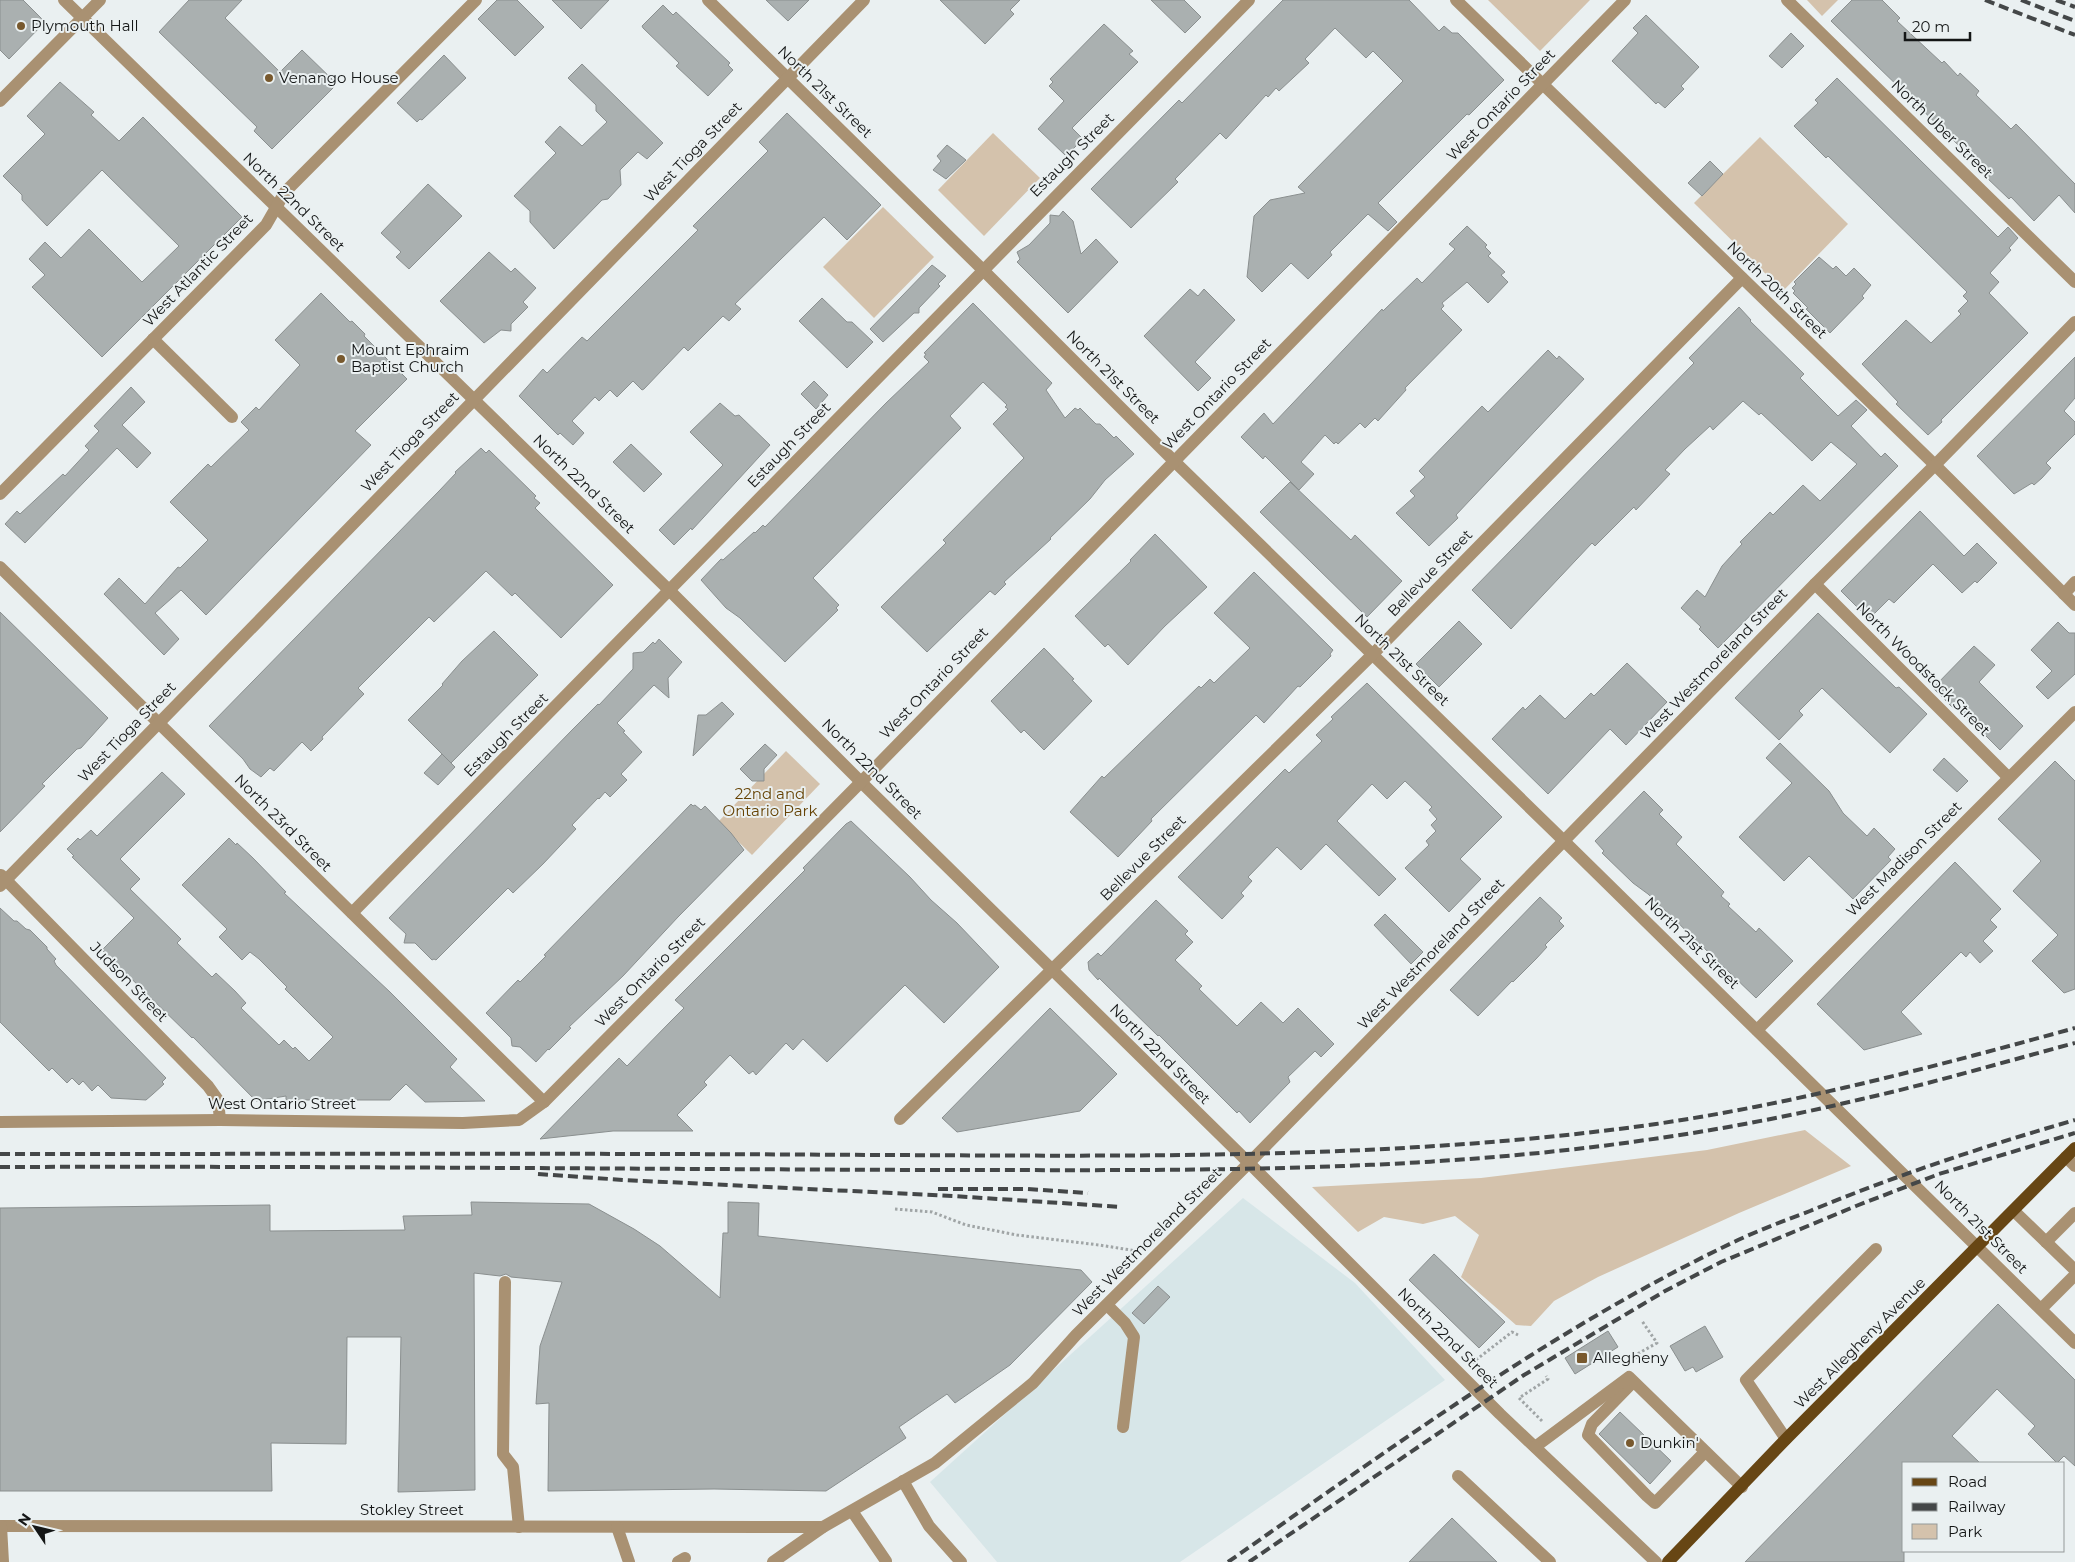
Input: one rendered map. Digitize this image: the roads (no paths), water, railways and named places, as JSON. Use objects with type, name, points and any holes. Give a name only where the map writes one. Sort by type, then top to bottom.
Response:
[{"type":"main road","name":"West Allegheny Avenue","points":[[1668,1562],[1786,1439],[2014,1210],[2072,1157]]},
{"type":"street","name":"North 22nd Street","points":[[64,0],[670,591],[1535,1447],[1656,1562]]},
{"type":"street","points":[[0,101],[100,0]]},
{"type":"street","name":"West Atlantic Street","points":[[0,494],[266,226],[286,192],[476,0]]},
{"type":"street","name":"North 21st Street","points":[[708,0],[1174,461],[1758,1030],[2075,1343]]},
{"type":"street","name":"West Tioga Street","points":[[2,880],[475,400],[864,0]]},
{"type":"street","name":"Estaugh Street","points":[[352,913],[670,591],[982,269],[1249,0]]},
{"type":"street","name":"North 20th Street","points":[[1456,0],[1935,465],[2075,605]]},
{"type":"street","name":"West Ontario Street","points":[[0,1122],[220,1120],[463,1122],[519,1120],[544,1102],[861,782],[1625,0]]},
{"type":"street","name":"North Uber Street","points":[[1787,0],[2075,282]]},
{"type":"street","name":"Bellevue Street","points":[[900,1120],[1373,654],[1742,278]]},
{"type":"street","name":"West Westmoreland Street","points":[[773,1562],[823,1528],[935,1463],[1033,1383],[1154,1257],[1249,1163],[1815,584],[2075,322]]},
{"type":"street","points":[[153,339],[232,416]]},
{"type":"street","name":"North 23rd Street","points":[[0,567],[544,1102]]},
{"type":"street","points":[[2064,594],[2075,582]]},
{"type":"street","name":"North Woodstock Street","points":[[1815,584],[2008,777]]},
{"type":"street","name":"West Madison Street","points":[[1758,1030],[2008,777],[2075,712]]},
{"type":"street","name":"Judson Street","points":[[2,880],[208,1086],[218,1100],[220,1120]]},
{"type":"street","points":[[2014,1210],[2075,1270]]},
{"type":"street","points":[[2046,1242],[2075,1213]]},
{"type":"street","points":[[1786,1439],[1746,1380],[1876,1249]]},
{"type":"street","points":[[2041,1310],[2075,1275]]},
{"type":"street","points":[[505,1282],[502,1454],[513,1467],[519,1527]]},
{"type":"street","points":[[1107,1305],[1125,1323],[1134,1337],[1123,1427]]},
{"type":"street","points":[[1535,1447],[1629,1377],[1742,1487]]},
{"type":"street","points":[[1633,1382],[1592,1424],[1588,1435],[1647,1496],[1655,1503],[1705,1452]]},
{"type":"street","points":[[1458,1476],[1550,1562]]},
{"type":"street","points":[[903,1481],[930,1526],[961,1562]]},
{"type":"street","points":[[852,1511],[886,1561]]},
{"type":"street","points":[[1,1526],[3,1562]]},
{"type":"street","name":"Stokley Street","points":[[1,1526],[823,1528]]},
{"type":"street","points":[[617,1527],[629,1562]]},
{"type":"railway","points":[[1985,0],[2075,35]]},
{"type":"railway","points":[[2021,0],[2075,21]]},
{"type":"railway","points":[[2056,0],[2075,7]]},
{"type":"railway","points":[[0,1154],[1075,1156],[1366,1150],[1560,1136],[1656,1124],[1709,1115],[1815,1094],[1919,1070],[2075,1028]]},
{"type":"railway","points":[[0,1167],[1112,1170],[1290,1168],[1469,1159],[1646,1140],[1727,1127],[1889,1093],[2075,1043]]},
{"type":"railway","points":[[1228,1562],[1476,1390],[1604,1311],[1670,1274],[1747,1236],[1875,1185],[2008,1140],[2075,1120]]},
{"type":"railway","points":[[1249,1562],[1524,1375],[1665,1291],[1721,1262],[1939,1174],[2075,1133]]},
{"type":"railway","points":[[538,1174],[1122,1207]]},
{"type":"railway","points":[[938,1189],[1028,1189],[1088,1193]]},
{"type":"place","name":"Plymouth Hall","points":[[21,26]]},
{"type":"place","name":"Venango House","points":[[269,78]]},
{"type":"place","name":"Mount Ephraim Baptist Church","points":[[341,359]]},
{"type":"place","name":"Allegheny","points":[[1582,1358]]},
{"type":"place","name":"Dunkin'","points":[[1630,1443]]},
{"type":"park label","name":"22nd and Ontario Park","points":[[770,802]]}]
